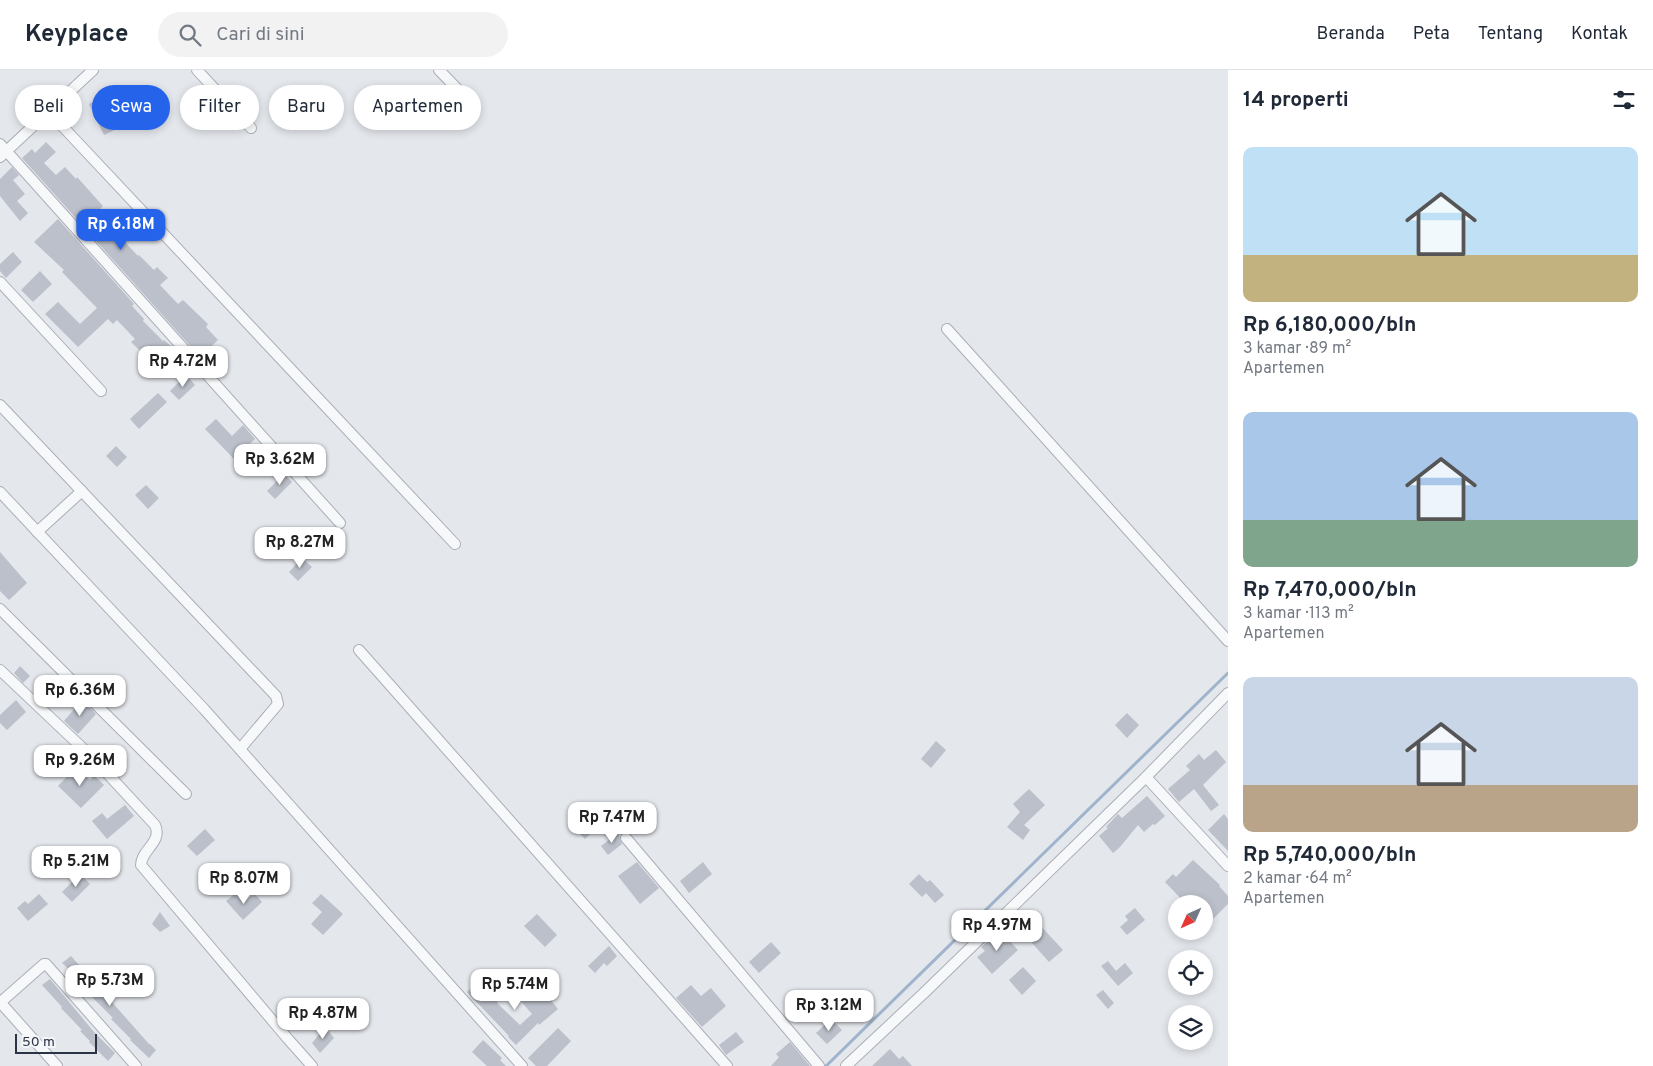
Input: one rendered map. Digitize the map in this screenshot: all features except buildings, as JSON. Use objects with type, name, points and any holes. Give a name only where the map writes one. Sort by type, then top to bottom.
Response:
[{"type":"street","points":[[77,85],[93,70]]},
{"type":"street","points":[[197,70],[211,85]]},
{"type":"street","points":[[439,70],[454,85]]},
{"type":"street","points":[[27,130],[2,151],[340,523]]},
{"type":"street","points":[[65,130],[455,544]]},
{"type":"street","points":[[0,282],[101,391]]},
{"type":"street","points":[[947,328],[1228,641]]},
{"type":"street","points":[[0,405],[276,696],[278,704],[240,749]]},
{"type":"street","points":[[37,532],[82,491]]},
{"type":"street","points":[[0,492],[204,709],[522,1066]]},
{"type":"street","points":[[0,609],[186,794]]},
{"type":"street","points":[[358,650],[727,1066]]},
{"type":"street","points":[[0,670],[93,758],[155,825],[158,836],[141,859],[141,865],[312,1066]]},
{"type":"street","points":[[846,1066],[925,992],[1146,777],[1228,694]]},
{"type":"street","points":[[1146,777],[1228,866]]},
{"type":"street","points":[[626,838],[818,1065]]},
{"type":"street","points":[[57,1066],[1,1004],[2,1000],[44,964],[136,1066]]},
{"type":"waterway","points":[[826,1066],[1228,673]]}]
